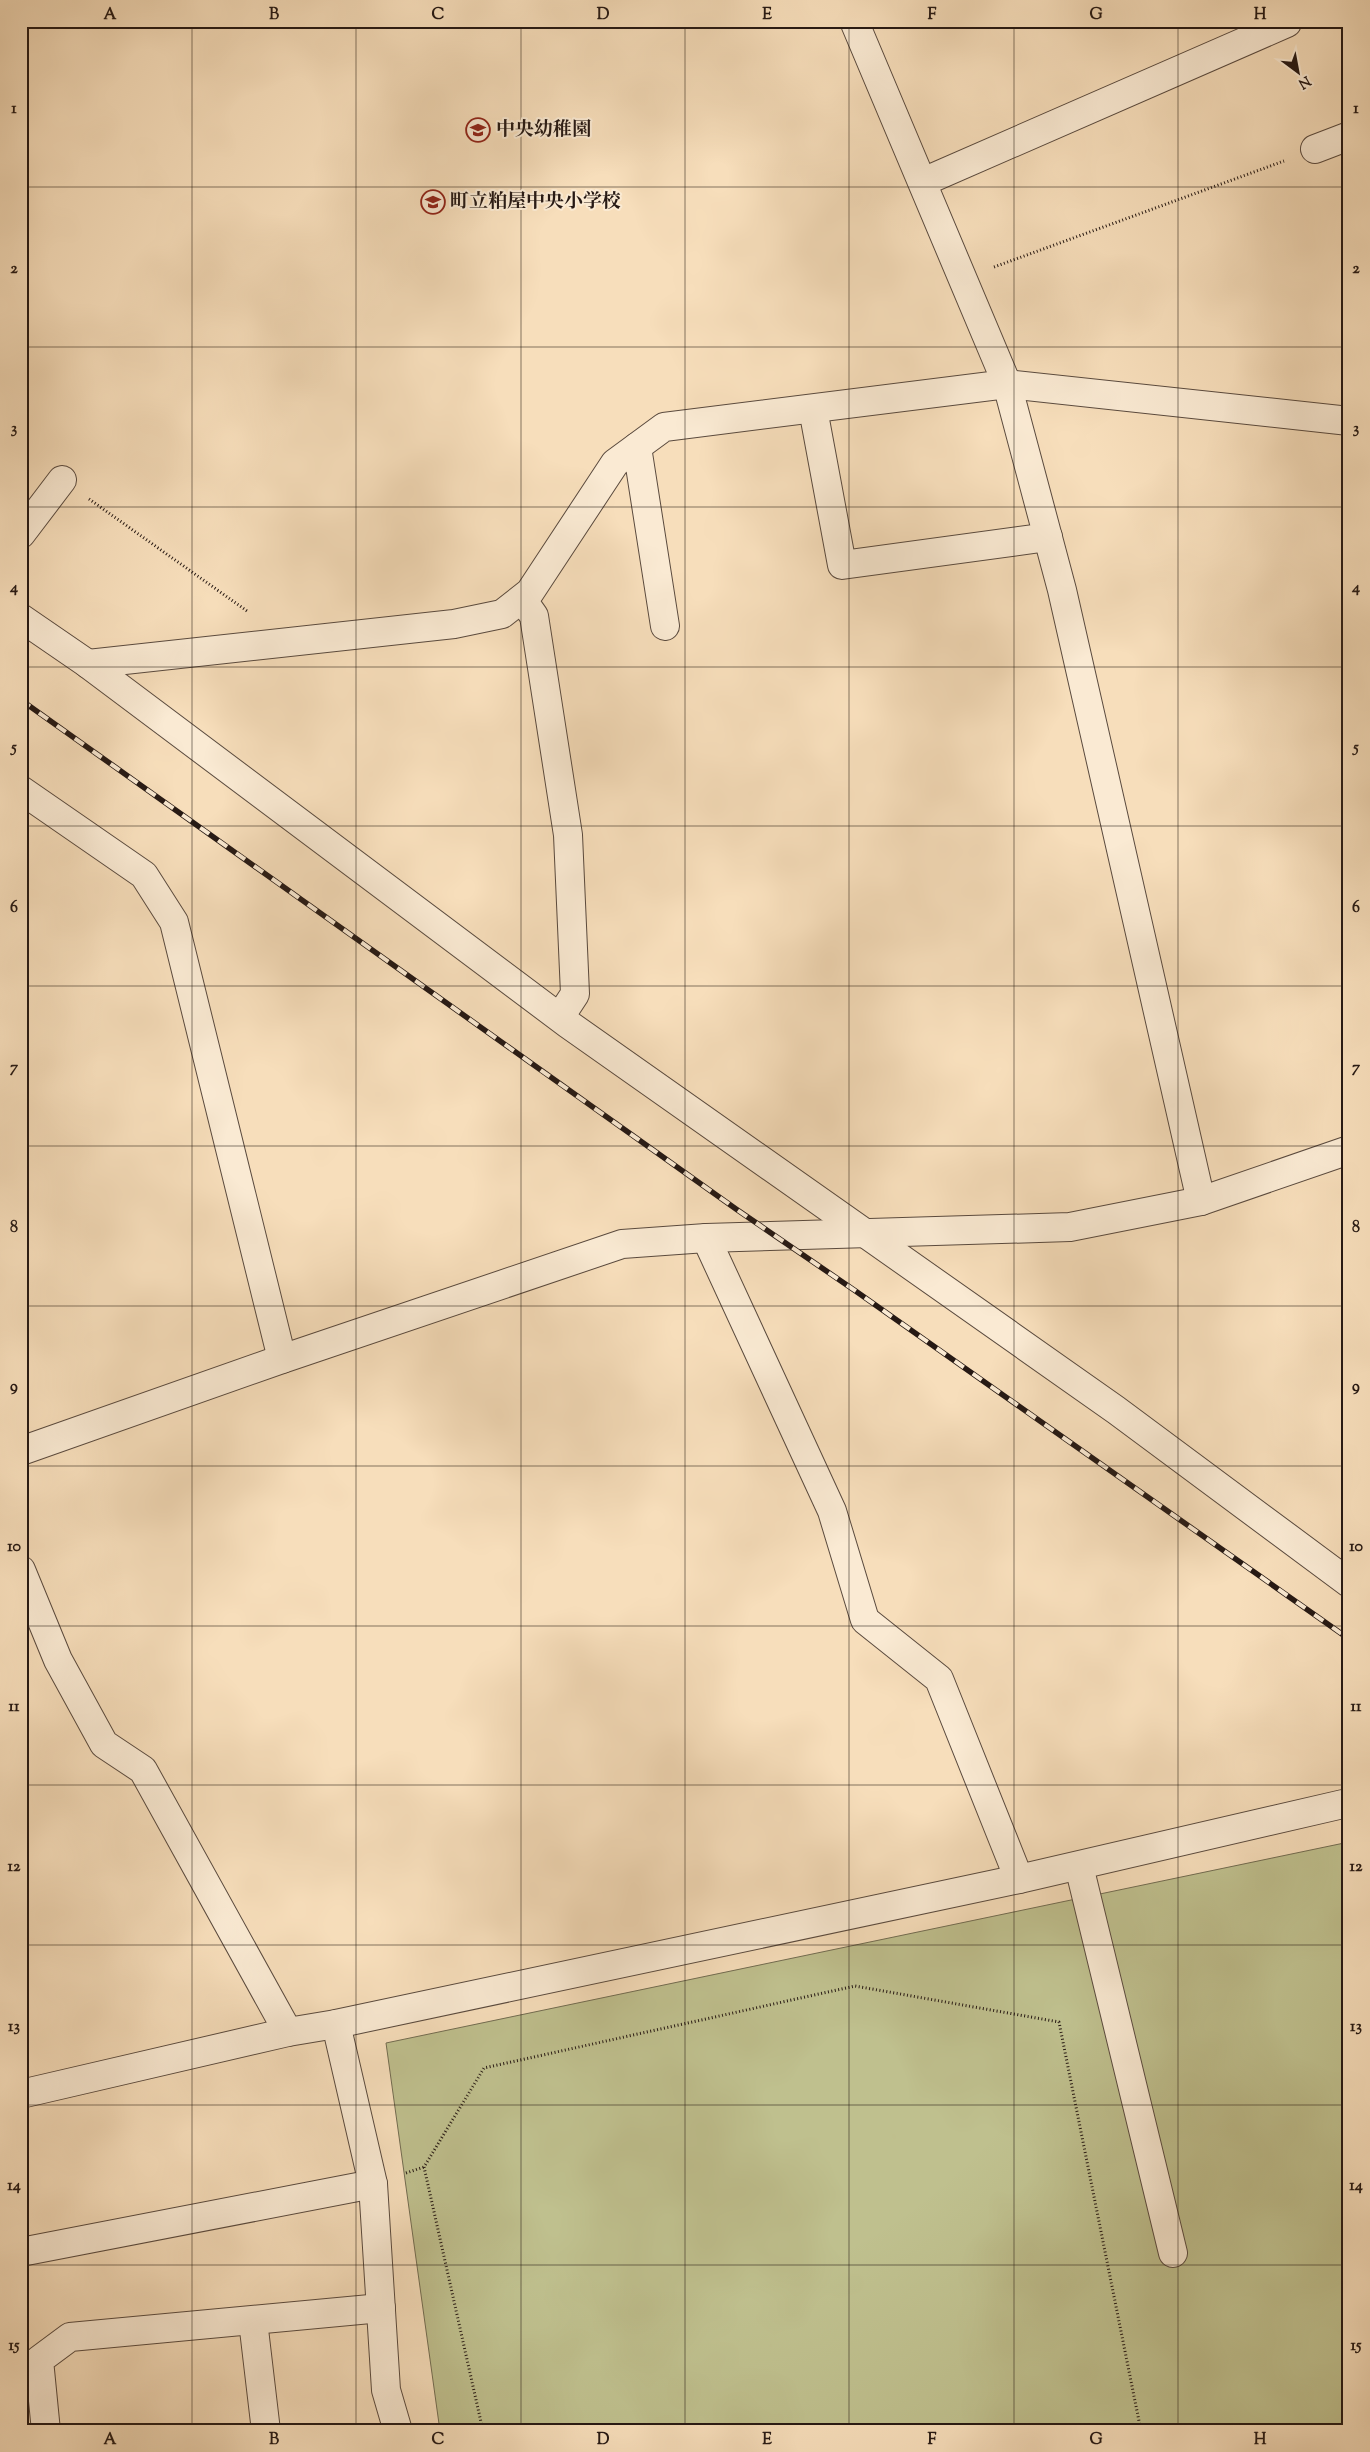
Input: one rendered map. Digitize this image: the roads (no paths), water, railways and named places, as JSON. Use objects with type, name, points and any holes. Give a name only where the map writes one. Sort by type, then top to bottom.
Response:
[{"type":"street","points":[[854,21],[1007,384],[1048,538],[1201,1202]]},
{"type":"street","points":[[923,182],[1287,23],[1286,21]]},
{"type":"street","points":[[1315,149],[1349,136]]},
{"type":"street","points":[[88,664],[464,622],[502,614],[530,592],[615,463],[664,427],[1007,384],[1349,421]]},
{"type":"street","points":[[813,409],[842,564],[1048,538]]},
{"type":"street","points":[[636,447],[665,626]]},
{"type":"street","points":[[21,534],[62,480]]},
{"type":"street","points":[[522,599],[534,616],[568,835],[575,994],[560,1017]]},
{"type":"street","points":[[21,618],[88,664],[560,1017],[1116,1410],[1349,1583]]},
{"type":"street","points":[[21,790],[144,875],[174,922],[282,1359]]},
{"type":"street","points":[[21,1451],[282,1359],[622,1244],[706,1238],[870,1235],[1070,1227],[1201,1202],[1349,1150]]},
{"type":"street","points":[[706,1238],[832,1511],[865,1620],[939,1679],[1019,1879]]},
{"type":"street","points":[[21,1570],[58,1660],[104,1744],[143,1770],[288,2032]]},
{"type":"street","points":[[21,2094],[288,2032],[336,2024],[1019,1879],[1343,1804],[1349,1805]]},
{"type":"street","points":[[1079,1866],[1173,2253]]},
{"type":"street","points":[[336,2024],[372,2184],[386,2390],[398,2431]]},
{"type":"street","points":[[21,2252],[372,2184]]},
{"type":"street","points":[[46,2431],[39,2360],[70,2337],[381,2308]]},
{"type":"street","points":[[253,2321],[266,2431]]},
{"type":"railway","points":[[21,700],[736,1209],[857,1292],[1349,1639]]},
{"type":"place","name":"中央幼稚園","points":[[478,130]]},
{"type":"place","name":"町立粕屋中央小学校","points":[[433,202]]}]
